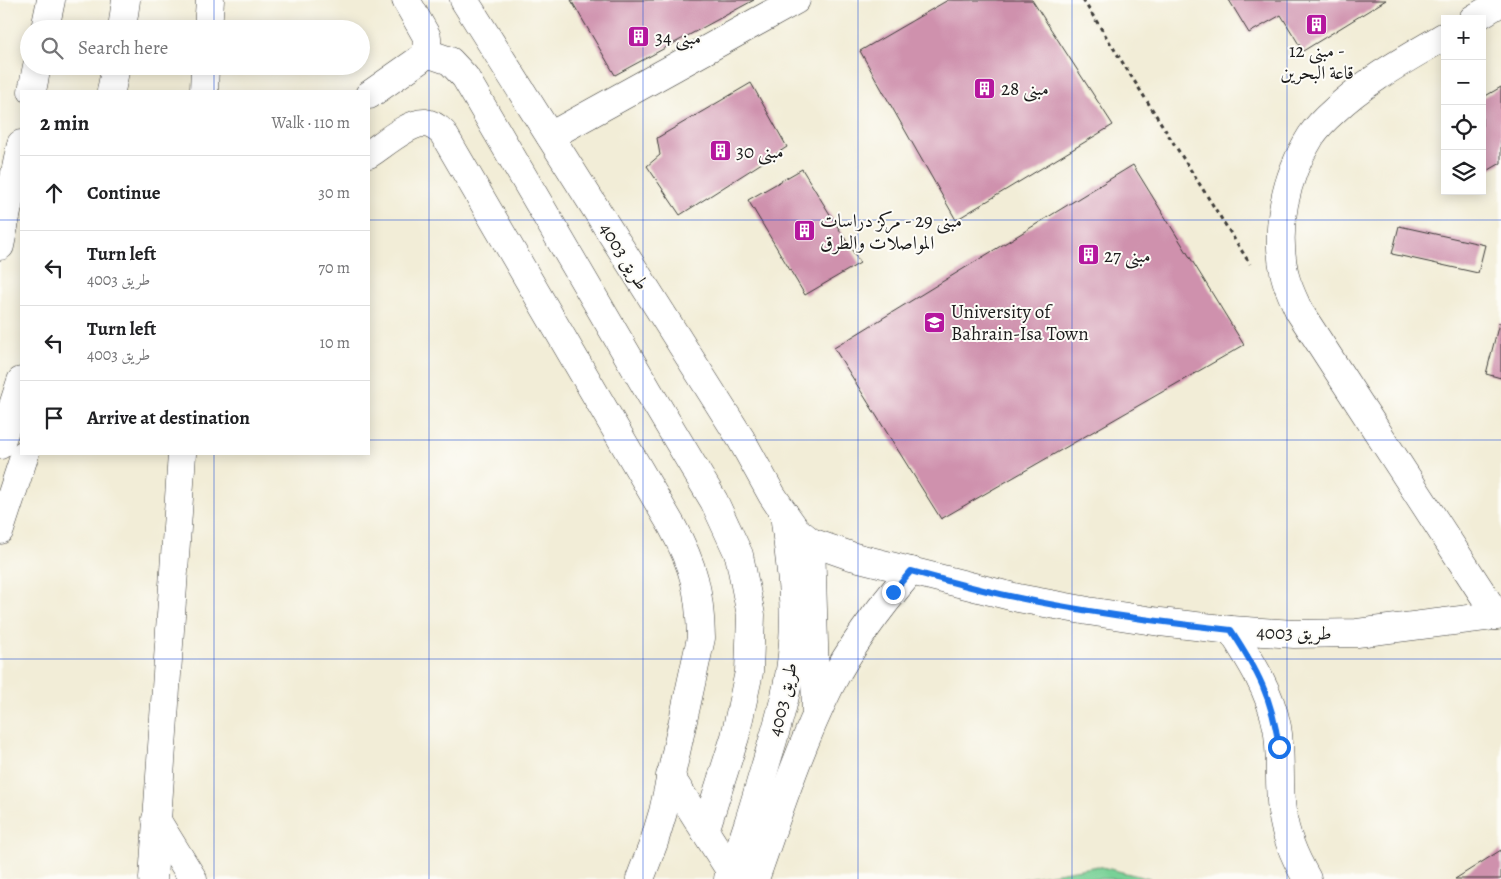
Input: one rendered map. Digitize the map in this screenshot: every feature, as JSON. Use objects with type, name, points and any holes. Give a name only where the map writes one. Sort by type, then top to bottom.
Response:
[{"type":"main road","points":[[47,20],[51,0]]},
{"type":"main road","points":[[123,20],[126,0]]},
{"type":"main road","points":[[209,20],[210,0]]},
{"type":"main road","points":[[370,94],[426,53],[427,38],[406,0]]},
{"type":"main road","name":"طريق 4003","points":[[464,0],[737,432],[784,513],[796,530],[811,542],[851,556],[964,586],[1018,598],[1080,610],[1231,630],[1294,634],[1356,633],[1499,615]]},
{"type":"main road","points":[[550,136],[796,0]]},
{"type":"main road","points":[[1480,15],[1501,2]]},
{"type":"main road","points":[[1441,38],[1373,80],[1335,110],[1312,135],[1296,165],[1284,201],[1280,239],[1285,276],[1299,311],[1499,615]]},
{"type":"main road","points":[[426,53],[450,61],[465,77],[714,501],[739,555],[751,615],[749,672],[735,738],[705,831]]},
{"type":"main road","points":[[32,90],[36,75]]},
{"type":"main road","points":[[111,90],[114,75]]},
{"type":"main road","points":[[204,90],[205,75]]},
{"type":"main road","points":[[370,153],[417,124],[426,123],[436,126],[443,133],[683,547],[692,568],[698,591],[701,638],[663,812],[644,877]]},
{"type":"main road","points":[[0,246],[20,149]]},
{"type":"main road","points":[[0,445],[20,384]]},
{"type":"main road","points":[[0,530],[25,455]]},
{"type":"main road","points":[[153,879],[182,455]]},
{"type":"main road","name":"طريق 4003","points":[[737,877],[744,837],[790,673],[793,640],[792,599],[784,513]]},
{"type":"main road","points":[[811,542],[816,716]]},
{"type":"main road","name":"طريق 4003","points":[[737,877],[831,685],[860,637],[911,571]]},
{"type":"main road","points":[[1231,630],[1255,668],[1271,706],[1279,747],[1282,812],[1287,837],[1297,861],[1308,879]]},
{"type":"main road","points":[[670,776],[737,877]]},
{"type":"main road","points":[[156,819],[194,879]]},
{"type":"path","points":[[1083,0],[1251,264]]},
{"type":"green space","points":[[1098,866],[1150,879],[1022,879]]},
{"type":"building","name":"مبنى 34","points":[[571,0],[754,0],[615,75]]},
{"type":"building","name":"مبنى 28","points":[[948,0],[1032,0],[1113,125],[956,220],[860,51]]},
{"type":"building","name":"مبنى 12 - قاعة البحرين","points":[[1229,0],[1386,0],[1303,51],[1281,15],[1249,33]]},
{"type":"building","name":"مبنى 30","points":[[751,83],[787,147],[680,215],[647,166],[660,155],[657,138]]},
{"type":"building","points":[[1501,87],[1501,163],[1486,172],[1486,105],[1486,96]]},
{"type":"building","name":"مبنى 27","points":[[1133,165],[1244,345],[941,519],[834,348]]},
{"type":"building","name":"مبنى 29 - مركز دراسات المواصلات والطرق","points":[[802,169],[860,263],[805,295],[748,200]]},
{"type":"building","points":[[1399,226],[1485,245],[1478,273],[1392,254]]},
{"type":"building","points":[[1499,323],[1501,323],[1501,378],[1486,374]]},
{"type":"building","points":[[1501,850],[1501,879],[1455,879]]},
{"type":"place","name":"مبنى 12 - قاعة البحرين","points":[[1317,24]]},
{"type":"place","name":"مبنى 34","points":[[639,37]]},
{"type":"place","name":"مبنى 28","points":[[985,88]]},
{"type":"place","name":"مبنى 30","points":[[720,151]]},
{"type":"place","name":"مبنى 29 - مركز دراسات المواصلات والطرق","points":[[804,231]]},
{"type":"place","name":"مبنى 27","points":[[1088,255]]},
{"type":"place","name":"University of Bahrain-Isa Town","points":[[935,322]]},
{"type":"route","points":[[893,592],[911,571],[964,586],[1088,612],[1231,630],[1264,686],[1276,726],[1279,747]]}]
